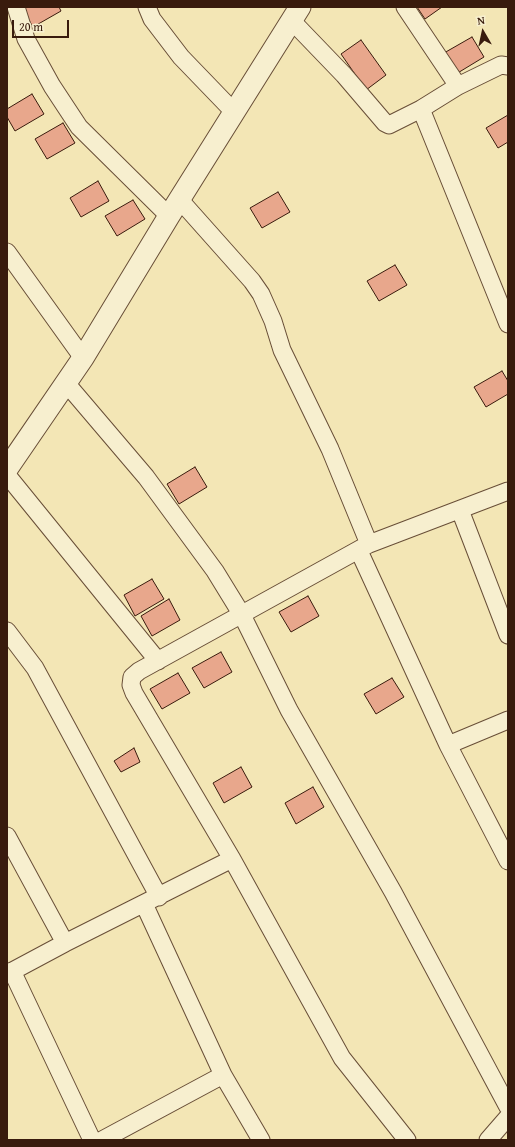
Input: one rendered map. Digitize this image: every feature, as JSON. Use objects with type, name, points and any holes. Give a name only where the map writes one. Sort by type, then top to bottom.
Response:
[{"type":"street","points":[[16,7],[26,39],[52,86],[79,127],[174,208],[252,281],[261,294],[273,321],[282,350],[330,449],[364,548],[448,745],[508,860]]},
{"type":"street","points":[[147,7],[152,19],[182,57],[234,112]]},
{"type":"street","points":[[405,7],[458,86]]},
{"type":"street","points":[[158,661],[8,466],[83,358],[174,208],[296,14],[344,75],[385,123],[393,124],[458,86],[501,65],[508,66]]},
{"type":"street","points":[[421,109],[508,324]]},
{"type":"street","points":[[7,252],[83,358]]},
{"type":"street","points":[[66,383],[146,477],[215,571],[242,615],[289,710],[393,892],[508,1107]]},
{"type":"street","points":[[407,1140],[342,1058],[232,859],[134,693],[131,685],[132,677],[139,671],[364,548],[508,491]]},
{"type":"street","points":[[460,510],[508,635]]},
{"type":"street","points":[[7,631],[35,668],[152,900],[223,1075],[261,1140]]},
{"type":"street","points":[[448,745],[508,720]]},
{"type":"street","points":[[7,836],[64,943]]},
{"type":"street","points":[[92,1140],[10,972],[64,943],[232,859]]},
{"type":"street","points":[[102,1140],[223,1075]]},
{"type":"street","points":[[488,1140],[508,1117]]},
{"type":"building","points":[[21,7],[59,7],[61,11],[33,27]]},
{"type":"building","points":[[417,7],[442,7],[425,19]]},
{"type":"building","points":[[472,37],[484,57],[456,74],[444,53]]},
{"type":"building","points":[[361,40],[386,75],[366,90],[341,54]]},
{"type":"building","points":[[32,94],[44,114],[15,131],[7,117],[7,109]]},
{"type":"building","points":[[508,115],[508,142],[498,148],[486,128]]},
{"type":"building","points":[[63,123],[75,143],[47,159],[35,139]]},
{"type":"building","points":[[98,181],[109,201],[81,217],[70,198]]},
{"type":"building","points":[[278,192],[290,212],[262,228],[250,208]]},
{"type":"building","points":[[133,200],[145,219],[117,236],[105,216]]},
{"type":"building","points":[[395,265],[407,285],[379,301],[367,281]]},
{"type":"building","points":[[502,371],[508,381],[508,394],[486,407],[474,387]]},
{"type":"building","points":[[195,467],[207,487],[179,504],[167,484]]},
{"type":"building","points":[[152,579],[164,599],[135,616],[124,595]]},
{"type":"building","points":[[308,596],[319,616],[291,632],[279,612]]},
{"type":"building","points":[[169,599],[180,620],[152,636],[141,616]]},
{"type":"building","points":[[221,652],[232,672],[204,688],[192,668]]},
{"type":"building","points":[[178,673],[190,693],[162,709],[150,689]]},
{"type":"building","points":[[392,678],[404,697],[376,714],[364,694]]},
{"type":"building","points":[[134,748],[140,762],[121,772],[114,761]]},
{"type":"building","points":[[241,767],[252,787],[224,803],[213,783]]},
{"type":"building","points":[[313,787],[324,807],[296,824],[285,803]]}]
